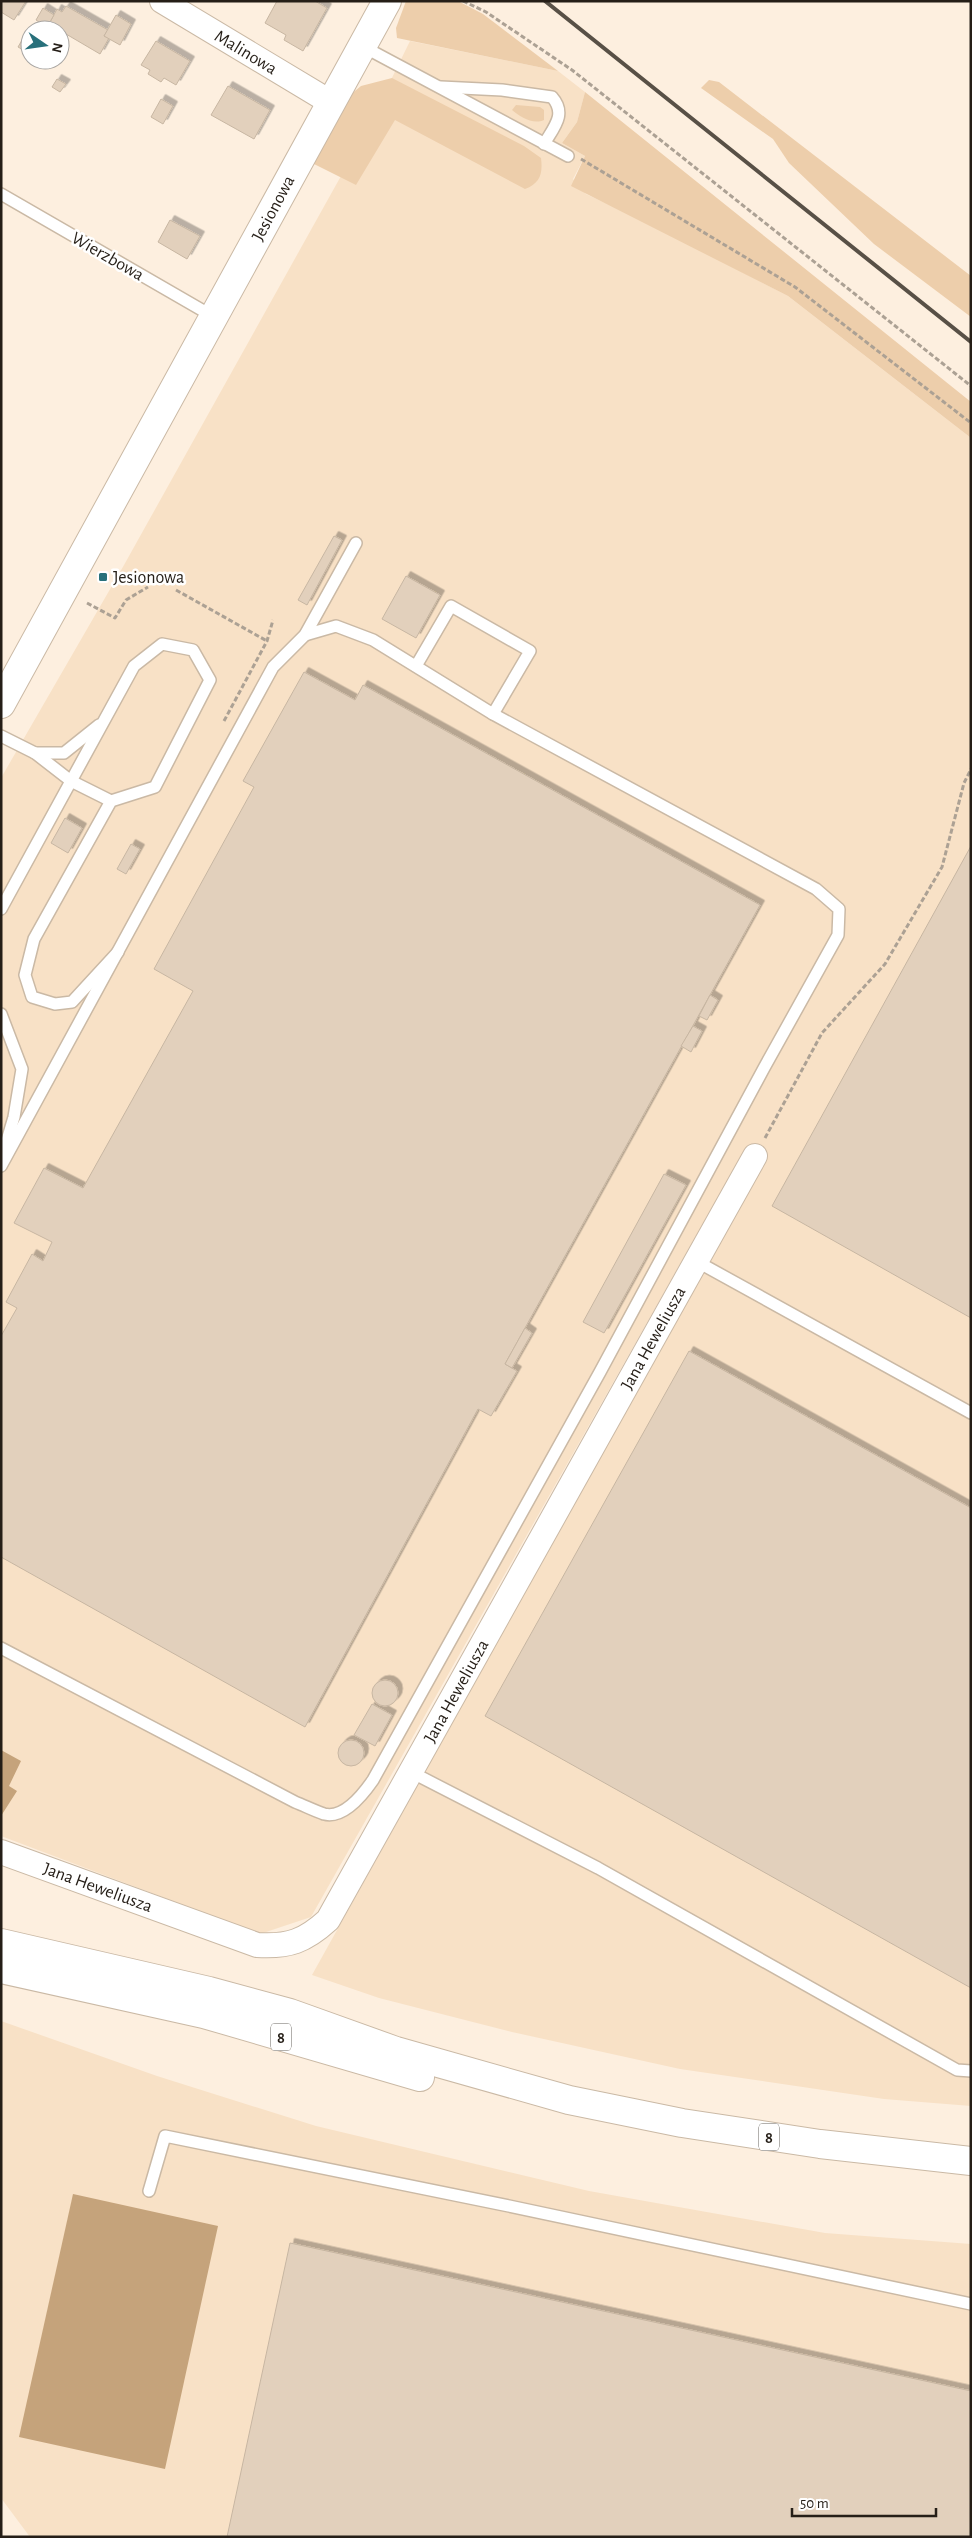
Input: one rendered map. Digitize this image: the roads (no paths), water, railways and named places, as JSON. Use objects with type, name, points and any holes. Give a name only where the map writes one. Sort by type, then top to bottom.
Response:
[{"type":"main road","name":"Jesionowa","points":[[1,704],[387,1]]},
{"type":"main road","name":"8","points":[[1,1943],[209,1991],[290,2013],[396,2051],[569,2100],[682,2124],[820,2144],[971,2161]]},
{"type":"main road","name":"8","points":[[1,1968],[204,2014],[431,2080],[527,2097],[569,2100]]},
{"type":"street","name":"Malinowa","points":[[162,1],[330,102]]},
{"type":"street","name":"Jana Heweliusza","points":[[1,1852],[257,1945],[279,1947],[300,1941],[315,1932],[328,1920],[755,1156]]},
{"type":"lane","points":[[362,46],[568,156]]},
{"type":"lane","points":[[439,87],[475,88],[552,96],[559,104],[560,117],[544,144]]},
{"type":"lane","name":"Wierzbowa","points":[[1,194],[214,317]]},
{"type":"lane","points":[[1,1166],[274,667],[305,635],[356,543]]},
{"type":"lane","points":[[416,666],[451,606],[530,651],[493,714]]},
{"type":"lane","points":[[1,1648],[295,1802],[327,1815],[342,1810],[359,1800],[373,1780],[600,1372],[838,935],[839,909],[816,889],[493,714],[373,640],[336,626],[305,635]]},
{"type":"lane","points":[[1,909],[134,666],[162,644],[193,650],[210,680],[155,787],[111,802],[34,939],[25,975],[32,997],[55,1004],[72,1002],[118,952]]},
{"type":"lane","points":[[35,753],[64,752],[104,720]]},
{"type":"lane","points":[[1,736],[35,753],[72,781],[111,802]]},
{"type":"lane","points":[[1,1014],[22,1069],[14,1117],[1,1160]]},
{"type":"lane","points":[[696,1261],[971,1413]]},
{"type":"lane","points":[[411,1772],[598,1868],[957,2070],[971,2071]]},
{"type":"lane","points":[[149,2192],[165,2136],[500,2204],[971,2304]]},
{"type":"railway","points":[[545,1],[971,342]]},
{"type":"place","name":"Jesionowa","points":[[103,577]]}]
